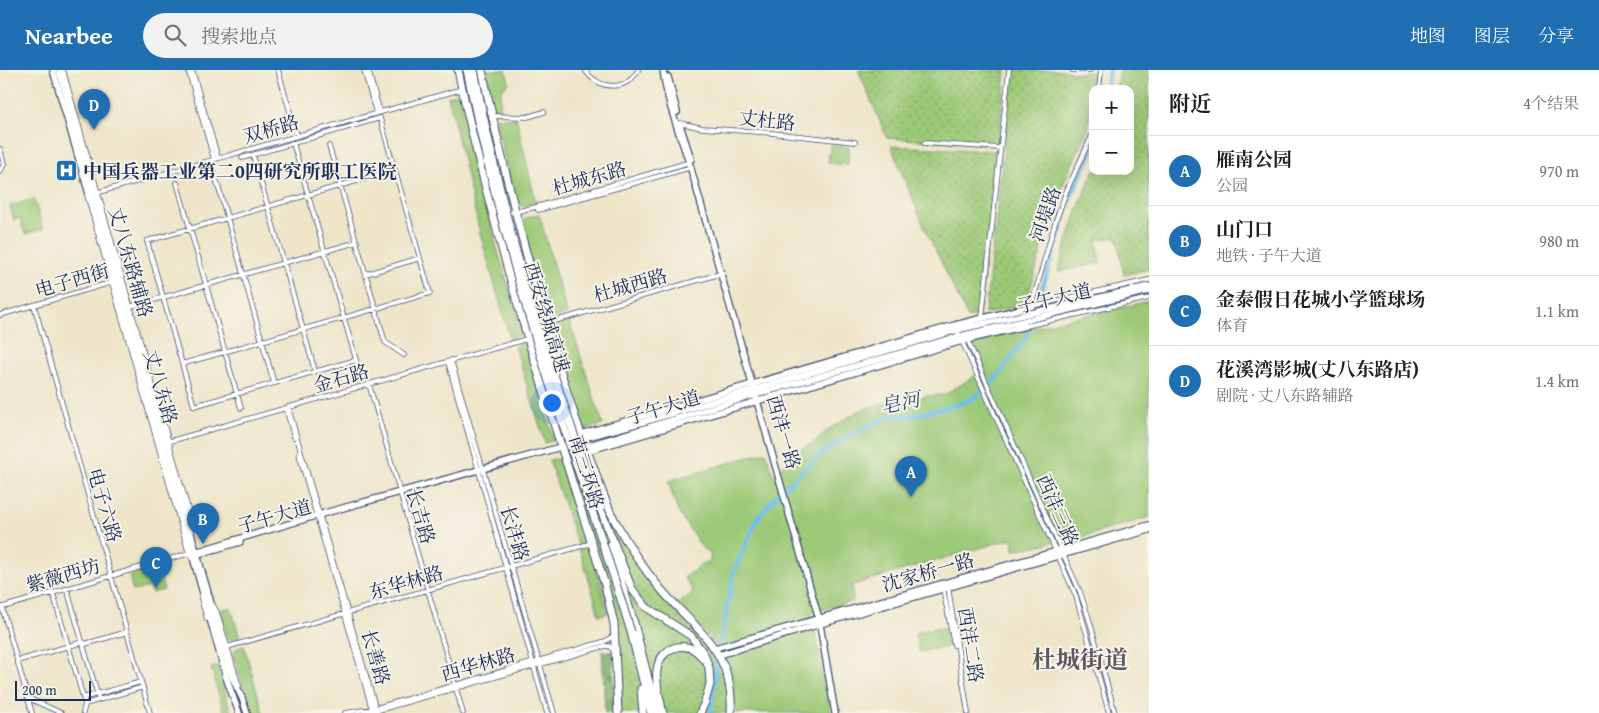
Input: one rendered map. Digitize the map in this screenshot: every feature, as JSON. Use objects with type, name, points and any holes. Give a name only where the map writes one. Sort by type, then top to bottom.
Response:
[{"type":"highway","name":"南三环路","points":[[458,70],[493,218],[527,338],[605,585],[615,633],[618,713]]},
{"type":"highway","name":"西安绕城高速","points":[[467,70],[491,179],[517,278],[543,364],[597,523],[630,632],[651,713]]},
{"type":"highway","name":"西安绕城高速","points":[[474,70],[497,177],[517,254],[634,623],[657,713]]},
{"type":"highway","name":"南三环路","points":[[482,70],[516,220],[545,323],[584,442],[610,511],[635,556],[660,588],[715,648]]},
{"type":"highway","points":[[591,486],[632,589],[646,606],[691,636],[704,654],[709,668],[710,684],[700,713]]},
{"type":"highway","points":[[630,632],[643,713]]},
{"type":"highway","points":[[663,713],[656,671],[664,654],[680,646],[696,651],[704,661],[706,668],[704,698],[695,713]]},
{"type":"highway","points":[[715,648],[728,680],[732,713]]},
{"type":"main road","name":"丈八东路","points":[[53,70],[66,118],[92,195]]},
{"type":"main road","name":"丈八东路","points":[[61,70],[92,195],[188,519],[202,590],[222,648]]},
{"type":"main road","name":"西沣一路","points":[[665,70],[678,123],[821,621],[837,713]]},
{"type":"main road","points":[[462,88],[485,84]]},
{"type":"main road","name":"丈八东路","points":[[117,281],[128,307],[194,553],[211,600],[230,678],[239,700],[247,713]]},
{"type":"main road","name":"子午大道","points":[[961,332],[1025,323],[1040,310],[1149,286]]},
{"type":"main road","name":"子午大道","points":[[194,553],[557,448],[562,449],[961,332],[1031,309],[1040,310],[1149,292]]},
{"type":"main road","points":[[755,392],[924,352],[982,318],[1031,309]]},
{"type":"main road","points":[[584,442],[961,332]]},
{"type":"main road","points":[[912,346],[924,352]]},
{"type":"main road","name":"沈家桥一路","points":[[715,648],[821,621],[945,586],[1059,553],[1149,524]]},
{"type":"main road","name":"沈家桥一路","points":[[1059,553],[1149,530]]},
{"type":"main road","name":"沈家桥一路","points":[[715,648],[821,621]]},
{"type":"main road","points":[[230,678],[239,713]]},
{"type":"main road","name":"丈八东路","points":[[239,700],[239,713]]},
{"type":"street","points":[[188,70],[216,159]]},
{"type":"street","points":[[192,70],[216,159]]},
{"type":"street","points":[[278,70],[297,136]]},
{"type":"street","points":[[364,70],[378,113]]},
{"type":"street","points":[[368,70],[378,113]]},
{"type":"street","points":[[586,70],[598,84],[610,87],[631,80],[638,70]]},
{"type":"street","points":[[982,318],[1010,70]]},
{"type":"street","points":[[1072,70],[1090,70]]},
{"type":"street","points":[[1099,85],[1101,70]]},
{"type":"street","name":"双桥路","points":[[92,195],[462,88]]},
{"type":"street","points":[[492,116],[526,117],[544,112]]},
{"type":"street","points":[[182,364],[430,293],[380,118],[242,158]]},
{"type":"street","name":"丈杜路","points":[[678,123],[703,128],[856,142]]},
{"type":"street","name":"河堤路","points":[[1031,309],[1055,222],[1066,192],[1089,142]]},
{"type":"street","points":[[293,143],[308,195],[324,251],[344,318],[356,361],[194,406],[147,241],[227,219],[308,195],[395,170]]},
{"type":"street","points":[[924,143],[1000,148]]},
{"type":"street","points":[[329,146],[385,342],[404,355]]},
{"type":"street","points":[[0,149],[4,164],[0,172]]},
{"type":"street","points":[[252,155],[315,371]]},
{"type":"street","name":"杜城东路","points":[[493,218],[691,165]]},
{"type":"street","name":"杜城东路","points":[[516,220],[522,214],[691,165]]},
{"type":"street","points":[[213,168],[274,383]]},
{"type":"street","points":[[178,183],[241,408]]},
{"type":"street","points":[[128,307],[357,242]]},
{"type":"street","points":[[366,274],[420,258]]},
{"type":"street","name":"杜城西路","points":[[545,323],[721,273]]},
{"type":"street","points":[[1040,310],[1149,280]]},
{"type":"street","name":"电子西街","points":[[0,315],[117,281]]},
{"type":"street","name":"丈八东路辅路","points":[[117,281],[194,553]]},
{"type":"street","points":[[1025,323],[1036,324],[1149,298]]},
{"type":"street","name":"电子六路","points":[[34,305],[150,713]]},
{"type":"street","name":"西沣三路","points":[[961,332],[990,390],[1070,581],[1082,612],[1109,713]]},
{"type":"street","name":"西沣三路","points":[[961,332],[987,398],[1059,553],[1076,580],[1087,610],[1115,713]]},
{"type":"street","name":"金石路","points":[[165,442],[527,338]]},
{"type":"street","name":"长沣路","points":[[449,361],[548,713]]},
{"type":"street","name":"长吉路","points":[[369,384],[463,713]]},
{"type":"street","name":"长善路","points":[[287,408],[374,711]]},
{"type":"street","name":"东华林路","points":[[222,648],[592,543]]},
{"type":"street","name":"紫薇西坊","points":[[1,608],[194,553]]},
{"type":"street","name":"长沣路","points":[[508,567],[554,713]]},
{"type":"street","name":"西沣二路","points":[[945,586],[967,713]]},
{"type":"street","points":[[67,589],[99,700]]},
{"type":"street","points":[[53,593],[85,704],[83,713]]},
{"type":"street","points":[[1,608],[32,713]]},
{"type":"street","points":[[17,661],[82,642],[85,644],[127,632]]},
{"type":"street","name":"西华林路","points":[[345,713],[374,711],[534,665],[606,641],[615,633]]},
{"type":"street","name":"西华林路","points":[[539,663],[606,646],[614,650],[616,655]]},
{"type":"street","points":[[222,648],[239,700]]},
{"type":"street","points":[[83,698],[141,682]]},
{"type":"street","points":[[85,704],[143,687]]},
{"type":"street","points":[[28,698],[61,713]]},
{"type":"green space","points":[[486,70],[506,70],[509,83],[501,90],[500,112],[494,112]]},
{"type":"green space","points":[[858,70],[1006,70],[998,145],[887,138]]},
{"type":"green space","points":[[1013,70],[1063,70],[1074,73],[1097,72],[1095,85],[1089,85],[1088,129],[1061,189],[1026,304],[985,314]]},
{"type":"green space","points":[[1119,70],[1149,70],[1149,269],[1124,275],[1117,237],[1097,240],[1100,263],[1058,272],[1074,221],[1092,175],[1134,175],[1134,85],[1117,85]]},
{"type":"green space","points":[[481,91],[485,93],[510,208],[509,210],[496,213],[493,210],[466,96],[469,93]]},
{"type":"green space","points":[[456,94],[460,96],[496,245],[522,332],[519,336],[510,339],[481,237],[448,96]]},
{"type":"green space","points":[[495,118],[516,118],[536,203],[523,206],[516,204]]},
{"type":"green space","points":[[830,145],[849,147],[848,165],[828,163]]},
{"type":"green space","points":[[891,146],[997,151],[979,315],[968,318],[923,224]]},
{"type":"green space","points":[[34,199],[43,229],[25,234],[20,218],[14,220],[10,206]]},
{"type":"green space","points":[[539,214],[567,314],[552,318],[546,315],[520,223],[526,218]]},
{"type":"green space","points":[[1149,301],[1149,517],[1072,540],[1063,538],[1046,544],[1014,550],[1014,538],[852,585],[853,601],[811,613],[831,713],[735,713],[731,678],[720,651],[702,629],[677,604],[694,592],[684,578],[705,562],[709,563],[711,554],[704,550],[678,512],[668,481],[766,452],[773,476],[793,454],[815,442],[829,429],[859,411],[882,404],[909,401],[926,396],[944,395],[985,370],[975,345],[981,339]]},
{"type":"green space","points":[[569,320],[603,425],[583,429],[549,325]]},
{"type":"green space","points":[[521,344],[525,346],[554,440],[545,443],[515,346]]},
{"type":"green space","points":[[586,457],[613,521],[644,575],[696,630],[719,663],[727,690],[728,713],[621,713],[618,641],[568,463]]},
{"type":"green space","points":[[549,460],[561,460],[576,500],[608,613],[599,616],[582,557]]},
{"type":"green space","points":[[157,568],[164,590],[152,593],[149,587],[133,591],[129,576]]},
{"type":"green space","points":[[231,607],[240,639],[234,641],[228,638],[220,610]]},
{"type":"green space","points":[[938,627],[938,629],[946,627],[949,646],[919,652],[915,633]]},
{"type":"green space","points":[[244,646],[263,713],[251,713],[233,654],[236,649]]},
{"type":"green space","points":[[602,651],[613,652],[615,713],[605,713]]},
{"type":"green space","points":[[218,666],[231,713],[224,713],[211,668]]},
{"type":"waterway","name":"皂河","points":[[1107,85],[1109,70]]},
{"type":"waterway","name":"皂河","points":[[1034,315],[1070,198],[1089,158]]},
{"type":"waterway","name":"皂河","points":[[711,713],[717,661],[734,571],[757,519],[774,498],[823,452],[865,427],[890,416],[912,416],[959,404],[976,397],[998,376],[1026,338],[1031,322]]},
{"type":"place","name":"花溪湾影城(丈八东路店)","points":[[94,130]]},
{"type":"place","name":"中国兵器工业第二0四研究所职工医院","points":[[67,171]]},
{"type":"place","name":"雁南公园","points":[[911,497]]},
{"type":"place","name":"山门口","points":[[203,544]]},
{"type":"place","name":"金泰假日花城小学篮球场","points":[[156,588]]},
{"type":"district","name":"杜城街道","points":[[1080,659]]}]
